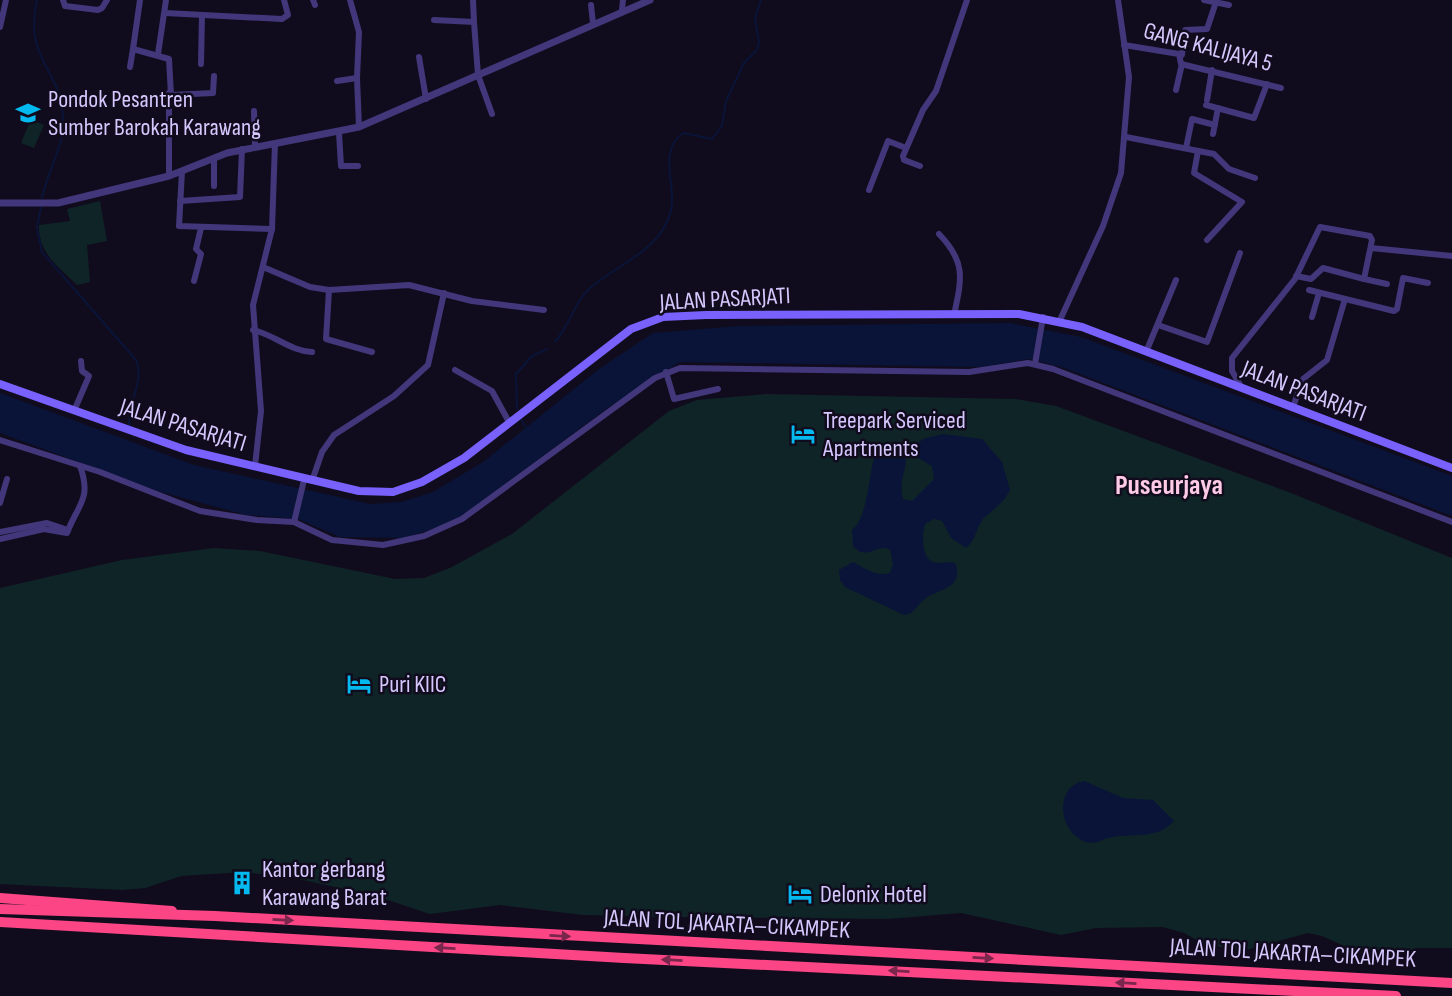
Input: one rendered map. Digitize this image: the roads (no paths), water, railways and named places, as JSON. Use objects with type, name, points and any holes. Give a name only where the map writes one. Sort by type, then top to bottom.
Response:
[{"type":"highway","points":[[0,898],[153,908],[215,916]]},
{"type":"highway","name":"JALAN TOL JAKARTA–CIKAMPEK","points":[[0,909],[215,916],[1452,983]]},
{"type":"highway","name":"JALAN TOL JAKARTA–CIKAMPEK","points":[[1,922],[624,958],[1396,996]]},
{"type":"main road","name":"JALAN PASARJATI","points":[[0,384],[162,443],[308,480],[372,493],[403,489],[455,463],[622,335],[640,324],[663,317],[706,314],[954,314],[1060,320],[1452,468]]},
{"type":"street","points":[[0,27],[6,0]]},
{"type":"street","points":[[63,0],[65,6],[98,10],[107,0]]},
{"type":"street","points":[[130,66],[139,0]]},
{"type":"street","points":[[158,54],[166,0]]},
{"type":"street","points":[[165,13],[285,19],[288,14],[284,0]]},
{"type":"street","points":[[350,0],[359,32],[359,127]]},
{"type":"street","points":[[473,0],[478,75],[492,114]]},
{"type":"street","points":[[622,10],[623,0]]},
{"type":"street","points":[[0,203],[42,205],[169,176],[242,149],[339,133],[359,127],[650,0]]},
{"type":"street","points":[[920,166],[902,159],[923,110],[936,91],[967,0]]},
{"type":"street","points":[[1060,320],[1115,197],[1126,137],[1129,77],[1118,0]]},
{"type":"street","points":[[1204,0],[1229,5]]},
{"type":"street","points":[[1182,55],[1185,30],[1207,29],[1216,2]]},
{"type":"street","points":[[591,5],[593,23]]},
{"type":"street","points":[[201,64],[202,15]]},
{"type":"street","points":[[434,20],[474,22]]},
{"type":"street","name":"GANG KALIJAYA 5","points":[[1124,45],[1182,55],[1182,64],[1281,88]]},
{"type":"street","points":[[133,49],[158,54],[170,61],[169,176]]},
{"type":"street","points":[[419,57],[426,99]]},
{"type":"street","points":[[1176,90],[1182,64]]},
{"type":"street","points":[[1212,70],[1207,102],[1218,108],[1255,118],[1267,84]]},
{"type":"street","points":[[169,93],[178,96],[213,93],[214,76]]},
{"type":"street","points":[[337,81],[357,78]]},
{"type":"street","points":[[1213,134],[1218,108]]},
{"type":"street","points":[[254,111],[255,146]]},
{"type":"street","points":[[1186,148],[1192,119],[1215,125]]},
{"type":"street","points":[[339,133],[341,166],[358,166]]},
{"type":"street","points":[[1126,137],[1217,155],[1229,169],[1255,178]]},
{"type":"street","points":[[869,190],[888,141],[906,148]]},
{"type":"street","points":[[255,466],[261,411],[253,330],[254,296],[272,229],[275,143]]},
{"type":"street","points":[[180,201],[240,197],[242,149]]},
{"type":"street","points":[[1198,151],[1194,173],[1242,202],[1207,240]]},
{"type":"street","points":[[214,158],[214,186]]},
{"type":"street","points":[[182,172],[178,225],[272,229]]},
{"type":"street","points":[[1242,388],[1231,370],[1232,358],[1296,276],[1320,227],[1370,236],[1371,247],[1364,279]]},
{"type":"street","points":[[194,281],[201,253],[197,250],[201,228]]},
{"type":"street","points":[[939,234],[957,254],[960,264],[959,290],[954,314]]},
{"type":"street","points":[[1371,247],[1452,256]]},
{"type":"street","points":[[1158,325],[1207,342],[1240,253]]},
{"type":"street","points":[[263,267],[310,288],[329,290],[409,285],[472,301],[544,310]]},
{"type":"street","points":[[1296,276],[1311,279],[1323,268],[1387,284]]},
{"type":"street","points":[[1309,290],[1394,311],[1397,309],[1403,278],[1428,283]]},
{"type":"street","points":[[1146,352],[1176,280]]},
{"type":"street","points":[[329,290],[326,339],[372,352]]},
{"type":"street","points":[[294,519],[302,490],[334,435],[394,396],[428,365],[444,293]]},
{"type":"street","points":[[1312,317],[1319,293]]},
{"type":"street","points":[[1293,407],[1303,379],[1327,359],[1345,299]]},
{"type":"street","points":[[1035,364],[1043,321]]},
{"type":"street","points":[[253,330],[273,335],[295,349],[312,352]]},
{"type":"street","points":[[74,411],[89,376],[82,371],[82,361]]},
{"type":"street","points":[[0,440],[80,466],[200,511],[257,520],[294,519],[332,540],[383,544],[424,536],[462,519],[666,372],[696,366],[969,372],[1035,364],[1452,522]]},
{"type":"street","points":[[455,370],[492,391],[509,422]]},
{"type":"street","points":[[666,372],[674,399],[718,389]]},
{"type":"street","points":[[67,531],[86,494],[80,466]]},
{"type":"street","points":[[0,503],[7,479]]},
{"type":"street","points":[[0,532],[47,523],[67,531]]},
{"type":"street","points":[[0,539],[44,530],[67,531]]},
{"type":"water","points":[[1010,323],[1081,337],[1452,476],[1452,516],[1064,368],[1030,359],[981,367],[680,362],[609,407],[450,523],[406,538],[340,537],[298,519],[246,515],[154,490],[0,433],[0,393],[194,465],[370,504],[401,502],[433,492],[483,462],[599,369],[653,333],[738,326]]},
{"type":"water","points":[[943,434],[982,439],[1002,462],[1010,490],[983,519],[966,548],[951,538],[942,521],[934,519],[925,524],[923,540],[926,556],[936,563],[956,564],[956,578],[949,587],[926,598],[913,611],[904,615],[845,587],[840,580],[839,570],[853,562],[875,573],[890,573],[893,564],[890,550],[881,548],[865,553],[853,546],[852,530],[865,506],[875,454],[886,444],[895,444],[906,454],[902,492],[903,499],[912,501],[934,479],[932,466],[918,458],[916,445],[923,439]]},
{"type":"water","points":[[1084,781],[1123,798],[1153,800],[1174,821],[1160,831],[1145,835],[1086,842],[1070,830],[1063,810],[1067,792]]},
{"type":"waterway","points":[[37,0],[35,37],[57,88],[63,119],[61,140],[42,198]]},
{"type":"waterway","points":[[555,342],[585,293],[638,255],[659,236],[671,210],[671,149],[683,133],[712,139],[722,126],[726,101],[744,63],[757,50],[759,43],[755,18],[761,0]]},
{"type":"waterway","points":[[41,207],[37,228],[42,252],[136,360],[139,376],[129,425]]},
{"type":"waterway","points":[[517,409],[516,374],[532,356],[547,349]]},
{"type":"waterway","points":[[521,419],[526,428]]},
{"type":"place","name":"Pondok Pesantren Sumber Barokah Karawang","points":[[28,113]]},
{"type":"place","name":"Treepark Serviced Apartments","points":[[803,434]]},
{"type":"place","name":"Puri KIIC","points":[[359,684]]},
{"type":"place","name":"Kantor gerbang Karawang Barat","points":[[242,883]]},
{"type":"place","name":"Delonix Hotel","points":[[800,894]]},
{"type":"district","name":"Puseurjaya","points":[[1169,485]]}]
